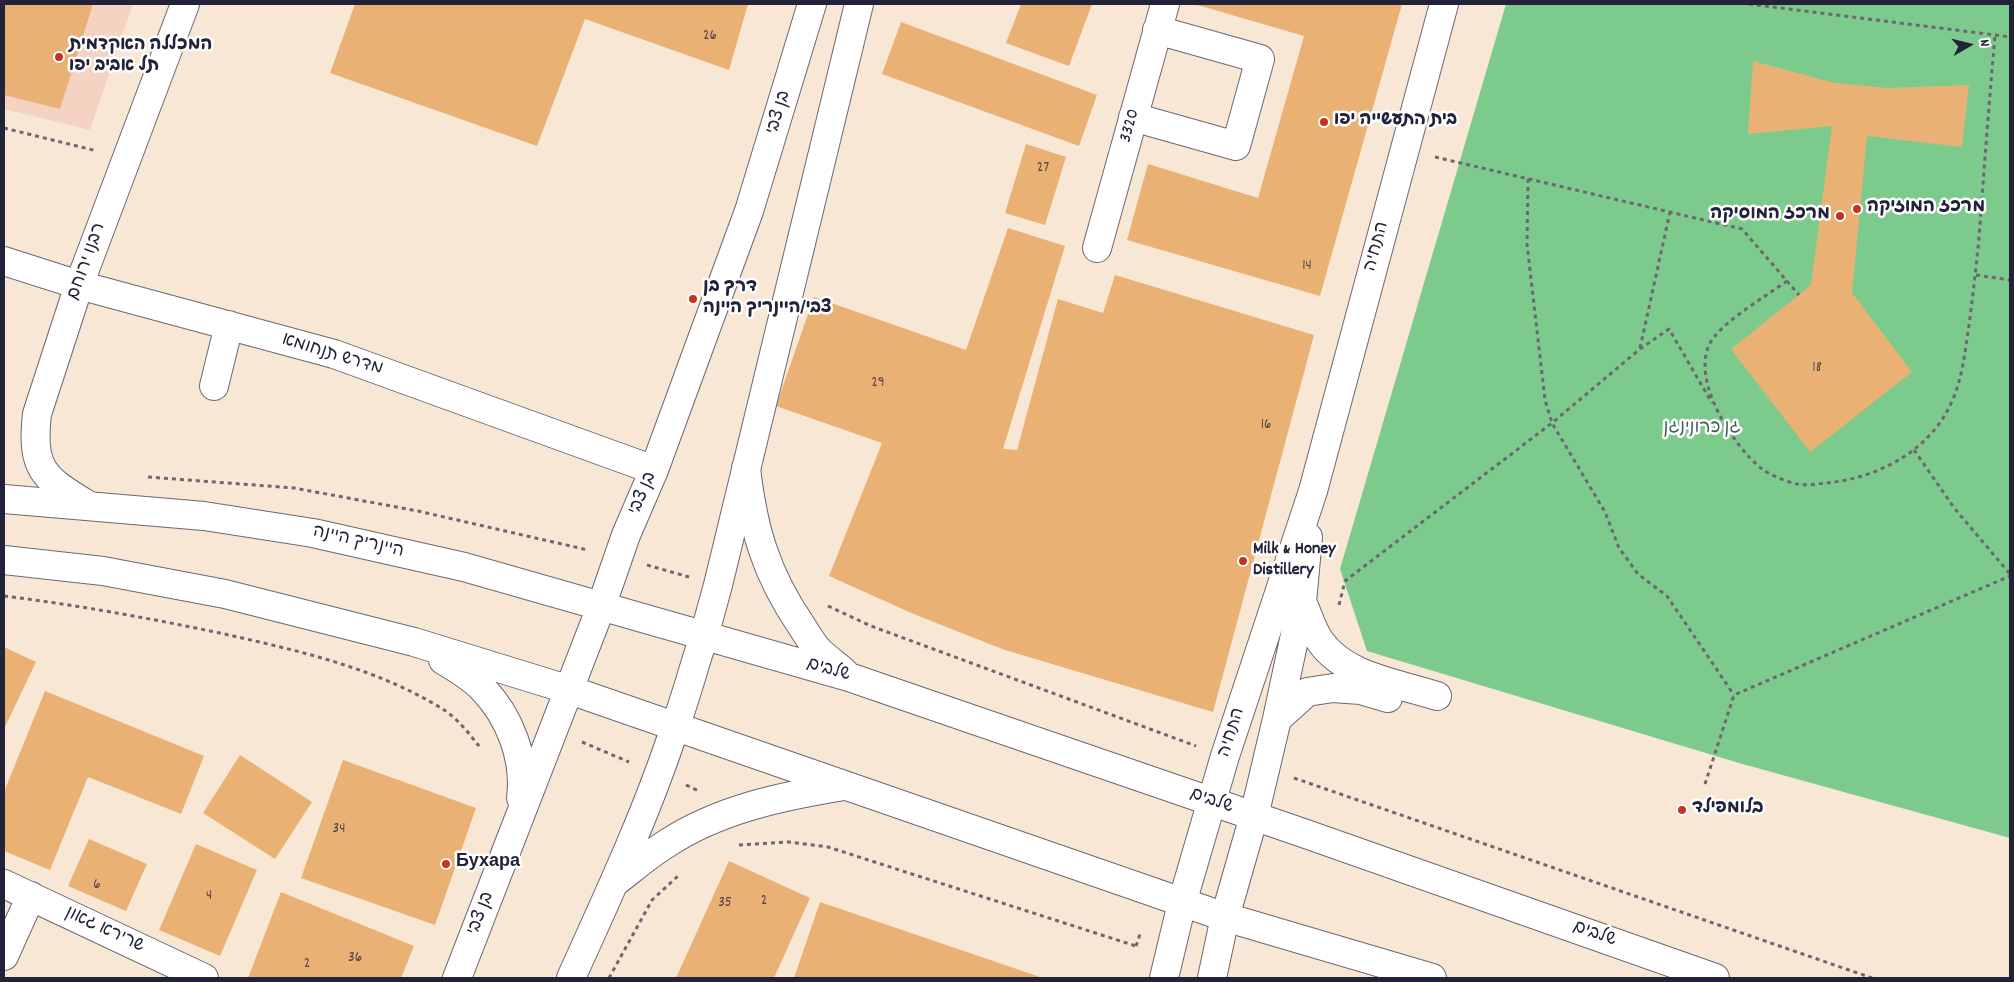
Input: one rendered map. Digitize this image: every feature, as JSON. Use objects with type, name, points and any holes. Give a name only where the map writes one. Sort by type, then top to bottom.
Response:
[{"type":"main road","name":"רבנו ירוחם","points":[[88,505],[56,485],[46,474],[36,454],[37,414],[79,285],[185,4]]},
{"type":"main road","name":"בן צבי","points":[[457,978],[570,690],[626,535],[654,470],[749,211],[812,4]]},
{"type":"main road","points":[[571,978],[614,883],[658,774],[675,728],[704,636],[860,4]]},
{"type":"main road","name":"3320","points":[[1097,248],[1165,4]]},
{"type":"main road","name":"התחיה","points":[[1166,968],[1182,902],[1212,802],[1312,491],[1444,4]]},
{"type":"main road","points":[[1133,117],[1236,146],[1260,59],[1157,30]]},
{"type":"main road","name":"מדרש תנחומא","points":[[4,261],[79,285],[334,354],[654,470]]},
{"type":"main road","points":[[214,386],[229,326]]},
{"type":"main road","points":[[746,468],[751,512],[762,551],[776,582],[793,613],[818,649],[849,677]]},
{"type":"main road","name":"התחיה","points":[[1212,978],[1225,917],[1254,816],[1277,720],[1302,602],[1312,491]]},
{"type":"main road","name":"היינריך היינה","points":[[4,499],[204,516],[313,533],[464,567],[704,636]]},
{"type":"main road","points":[[4,560],[103,571],[225,594],[414,642],[570,690],[675,728],[1225,917],[1432,978]]},
{"type":"main road","points":[[1277,720],[1307,692],[1334,688],[1361,690],[1434,704],[1336,660],[1319,640],[1302,602]]},
{"type":"main road","name":"שלבים","points":[[704,636],[849,677],[1254,816],[1715,978]]},
{"type":"main road","points":[[414,642],[461,671],[483,688],[499,709],[516,745],[521,767],[523,782],[520,814]]},
{"type":"main road","points":[[614,883],[666,844],[711,820],[792,795],[848,786]]},
{"type":"main road","name":"שרירא גאון","points":[[4,884],[204,978]]},
{"type":"main road","points":[[4,956],[31,896]]},
{"type":"path","points":[[1749,4],[2010,37]]},
{"type":"path","points":[[1327,649],[1345,581],[1552,423],[1640,349],[1669,329],[1739,446],[1763,470],[1797,484],[1850,481],[1876,473],[1914,450],[1936,430],[1952,401],[1963,371],[1976,275],[1995,36]]},
{"type":"path","points":[[4,128],[126,158]]},
{"type":"path","points":[[1404,150],[1742,229],[1799,295]]},
{"type":"path","points":[[1528,179],[1527,244],[1545,400],[1552,423],[1605,512],[1619,548],[1638,574],[1666,596],[1734,695]]},
{"type":"path","points":[[1640,349],[1670,212]]},
{"type":"path","points":[[1976,275],[2010,280]]},
{"type":"path","points":[[1715,407],[1704,372],[1709,344],[1722,328],[1787,281]]},
{"type":"path","points":[[1705,784],[1734,695],[2010,575],[1955,509],[1914,450]]},
{"type":"path","points":[[4,596],[79,605],[284,647],[384,678],[442,709],[468,732],[478,745],[510,730]]},
{"type":"path","points":[[554,730],[700,792],[723,850],[741,844],[762,842],[788,842],[828,847],[1166,968]]},
{"type":"path","points":[[609,978],[652,900],[679,875]]},
{"type":"shaded area","name":"המכללה האקדמית תל אביב יפו","points":[[4,4],[133,4],[90,130],[4,109]]},
{"type":"green space","name":"גן כרונינגן","points":[[1506,4],[2010,4],[2010,838],[1739,763],[1367,651],[1340,569]]},
{"type":"building","points":[[4,4],[93,4],[60,109],[4,95]]},
{"type":"building","points":[[355,4],[748,4],[729,70],[585,19],[537,146],[330,73]]},
{"type":"building","points":[[1021,4],[1092,4],[1069,66],[1006,43]]},
{"type":"building","name":"בית התעשייה יפו","points":[[1194,4],[1402,4],[1320,296],[1127,240],[1148,164],[1258,198],[1304,36]]},
{"type":"building","points":[[901,22],[1097,95],[1079,146],[882,74]]},
{"type":"building","name":"מרכז המוסיקה","points":[[1753,61],[1835,83],[1888,88],[1969,85],[1962,147],[1867,136],[1852,293],[1912,372],[1810,452],[1731,349],[1811,285],[1832,126],[1748,134]]},
{"type":"building","points":[[1026,144],[1066,157],[1045,225],[1005,213]]},
{"type":"building","points":[[1008,228],[1065,246],[1003,449],[1017,450],[1058,299],[1103,313],[1115,275],[1314,335],[1213,712],[1005,650],[916,615],[829,576],[882,443],[776,406],[814,297],[966,350]]},
{"type":"building","points":[[4,647],[36,662],[4,729]]},
{"type":"building","points":[[45,691],[204,756],[181,814],[88,777],[50,870],[4,851],[4,792]]},
{"type":"building","points":[[240,755],[312,802],[275,859],[203,813]]},
{"type":"building","points":[[343,760],[476,808],[435,925],[301,878]]},
{"type":"building","points":[[89,839],[147,864],[126,911],[68,886]]},
{"type":"building","points":[[196,844],[257,870],[220,956],[159,930]]},
{"type":"building","points":[[729,861],[810,898],[774,978],[676,978]]},
{"type":"building","points":[[281,892],[414,946],[401,978],[248,978]]},
{"type":"building","points":[[820,902],[1043,978],[794,978]]},
{"type":"place","name":"המכללה האקדמית תל אביב יפו","points":[[59,57]]},
{"type":"place","name":"בית התעשייה יפו","points":[[1324,122]]},
{"type":"place","name":"מרכז המוזיקה","points":[[1857,209]]},
{"type":"place","name":"מרכז המוסיקה","points":[[1840,216]]},
{"type":"place","name":"דרך בן צבי/היינריך היינה","points":[[693,299]]},
{"type":"place","name":"Milk & Honey Distillery","points":[[1243,561]]},
{"type":"place","name":"בלומפילד","points":[[1682,810]]},
{"type":"place","name":"Бухара","points":[[446,864]]}]
